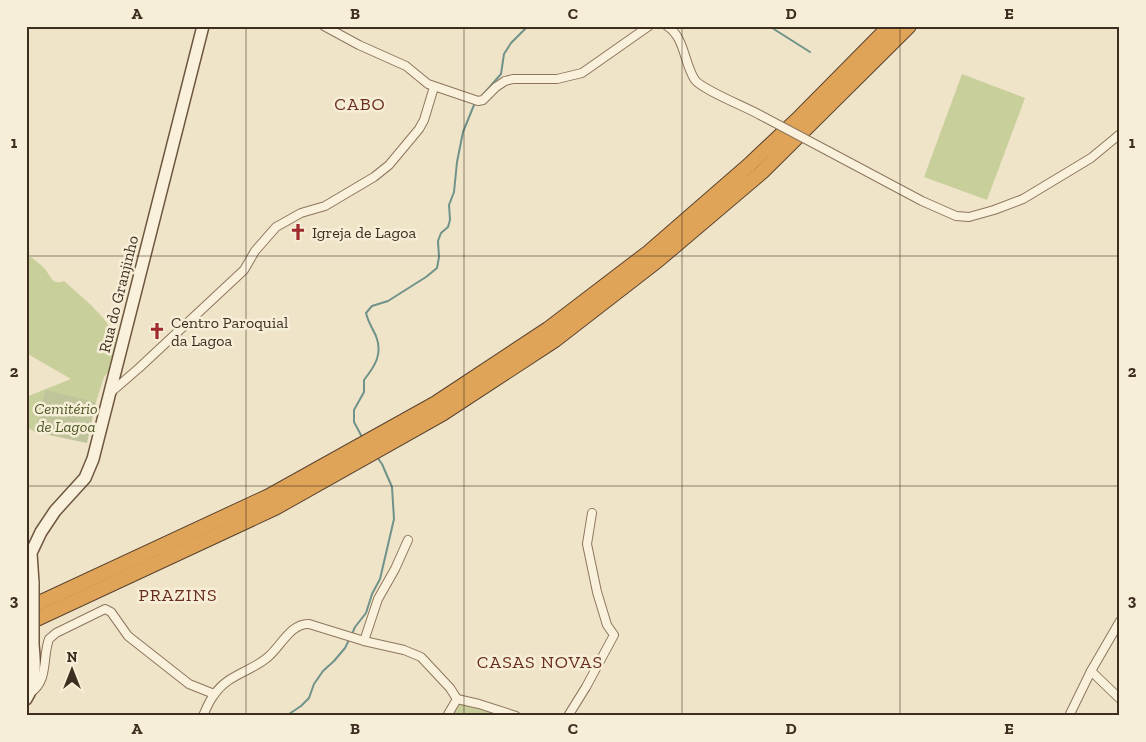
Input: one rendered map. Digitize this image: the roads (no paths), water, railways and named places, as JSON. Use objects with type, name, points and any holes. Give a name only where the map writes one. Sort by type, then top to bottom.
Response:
[{"type":"highway","points":[[439,408],[548,329],[649,252],[749,166],[890,26]]},
{"type":"highway","points":[[26,624],[272,502],[555,340],[657,261],[762,172],[909,26]]},
{"type":"highway","points":[[26,610],[272,502]]},
{"type":"street","name":"Rua do Granjinho","points":[[28,553],[54,511],[81,483],[88,472],[203,26]]},
{"type":"street","points":[[324,26],[359,45],[406,66],[423,81],[434,87],[478,101],[483,100],[496,87],[513,79],[546,80],[582,74],[649,26]]},
{"type":"street","points":[[667,26],[676,36],[696,81],[922,201],[956,216],[970,217],[1023,199],[1091,158],[1120,134]]},
{"type":"street","points":[[110,392],[244,270],[255,251],[276,227],[301,213],[325,206],[374,177],[389,165],[419,130],[434,87]]},
{"type":"street","points":[[568,716],[614,635],[608,625],[597,592],[587,544],[592,513]]},
{"type":"street","points":[[364,641],[378,599],[395,569],[408,540]]},
{"type":"street","points":[[28,553],[33,584],[34,646],[34,675],[28,696]]},
{"type":"street","points":[[28,696],[41,682],[50,639],[56,633],[105,609],[111,612],[128,636],[189,684],[214,694]]},
{"type":"street","points":[[1069,716],[1091,671],[1120,621]]},
{"type":"street","points":[[203,716],[214,694],[235,674],[264,661],[298,626],[309,624],[353,638],[404,650],[421,657],[450,688],[457,699],[516,716]]},
{"type":"street","points":[[1091,671],[1120,699]]},
{"type":"street","points":[[447,716],[457,699]]},
{"type":"waterway","points":[[480,98],[501,74],[504,54],[511,43],[528,26]]},
{"type":"waterway","points":[[769,26],[810,52]]},
{"type":"waterway","points":[[362,437],[354,422],[354,410],[364,392],[364,380],[377,360],[379,348],[366,313],[372,306],[388,301],[437,268],[439,257],[438,241],[441,233],[448,227],[450,220],[449,205],[454,192],[463,132],[474,105]]},
{"type":"waterway","points":[[352,634],[366,613],[372,594],[380,579],[394,519],[392,487],[377,457]]},
{"type":"waterway","points":[[286,716],[309,698],[314,684],[323,671],[345,648],[350,638]]},
{"type":"place","name":"Igreja de Lagoa","points":[[298,232]]},
{"type":"place","name":"Centro Paroquial da Lagoa","points":[[157,331]]},
{"type":"district","name":"CABO","points":[[360,104]]},
{"type":"district","name":"PRAZINS","points":[[178,595]]},
{"type":"district","name":"CASAS NOVAS","points":[[540,662]]},
{"type":"park label","name":"Cemitério de Lagoa","points":[[66,417]]}]
